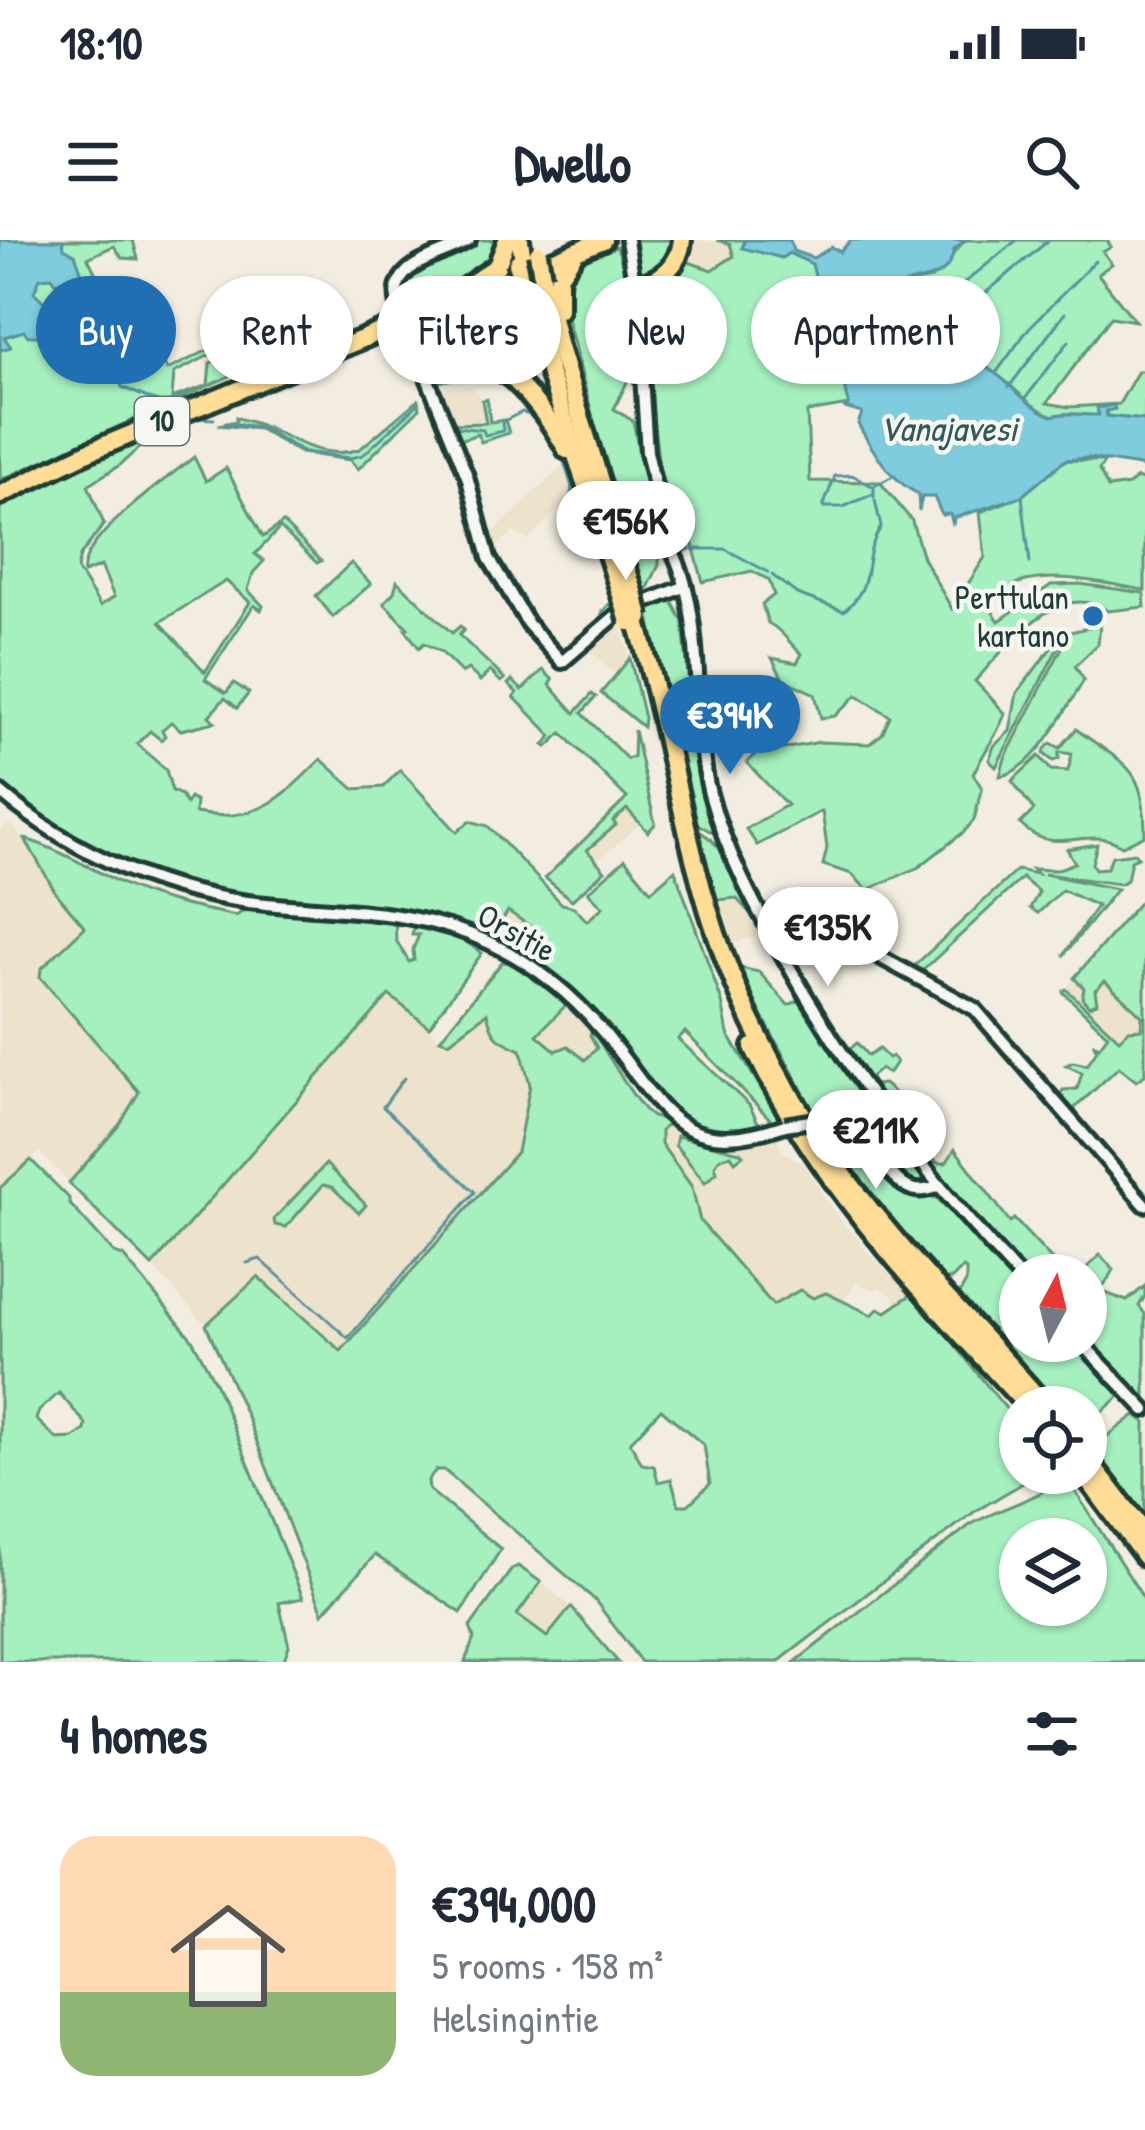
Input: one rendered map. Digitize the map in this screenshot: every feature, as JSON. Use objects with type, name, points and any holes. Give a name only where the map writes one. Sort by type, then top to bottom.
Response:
[{"type":"highway","points":[[659,276],[677,260],[682,240]]},
{"type":"highway","points":[[596,241],[566,263],[557,289],[560,318],[635,620],[691,886],[728,992],[769,1079],[810,1149],[881,1246],[1009,1386]]},
{"type":"highway","name":"10","points":[[512,276],[596,241]]},
{"type":"highway","points":[[484,276],[497,266],[526,257]]},
{"type":"highway","points":[[526,257],[591,444]]},
{"type":"highway","points":[[526,257],[550,375],[628,593]]},
{"type":"highway","points":[[526,257],[628,593]]},
{"type":"highway","name":"10","points":[[0,491],[133,427],[377,331]]},
{"type":"highway","name":"10","points":[[0,491],[377,332]]},
{"type":"highway","points":[[517,384],[548,419],[595,508]]},
{"type":"highway","points":[[635,620],[707,909],[731,974],[773,1062],[828,1154],[868,1208],[1027,1386]]},
{"type":"highway","points":[[1107,1488],[1145,1533]]},
{"type":"highway","points":[[1105,1494],[1145,1558]]},
{"type":"main road","points":[[469,240],[406,271],[397,285],[398,305],[467,476],[489,558],[528,624],[562,662],[620,612],[683,590]]},
{"type":"main road","points":[[627,240],[634,276]]},
{"type":"main road","points":[[641,384],[644,429],[691,633],[701,747],[724,837],[768,928],[850,1068],[938,1186],[999,1254]]},
{"type":"main road","name":"Orsitie","points":[[0,792],[85,850],[163,883],[260,904],[390,912],[441,923],[478,938],[525,963],[572,999],[617,1048],[662,1110],[683,1126],[728,1138],[817,1120],[838,1124],[861,1136],[907,1188],[922,1192],[938,1186]]},
{"type":"main road","points":[[768,928],[812,920],[831,924],[864,948],[979,1012],[1145,1205]]},
{"type":"main road","points":[[1100,1362],[1145,1410]]},
{"type":"shaded area","points":[[698,240],[730,244],[735,256],[712,270],[695,267],[686,261]]},
{"type":"shaded area","points":[[470,386],[482,400],[486,423],[450,424],[437,393]]},
{"type":"shaded area","points":[[566,462],[572,496],[528,540],[513,532],[489,554],[485,540]]},
{"type":"shaded area","points":[[619,620],[630,658],[615,674],[589,651]]},
{"type":"shaded area","points":[[627,809],[640,824],[597,861],[587,850]]},
{"type":"shaded area","points":[[11,822],[56,893],[85,927],[42,969],[40,977],[139,1092],[120,1124],[69,1183],[39,1152],[0,1188],[0,831]]},
{"type":"shaded area","points":[[726,897],[736,898],[749,912],[759,935],[734,943],[721,932],[714,907]]},
{"type":"shaded area","points":[[507,910],[538,931],[518,953],[491,938]]},
{"type":"shaded area","points":[[1074,978],[1090,994],[1104,981],[1142,1016],[1142,1030],[1129,1030],[1119,1040],[1066,989]]},
{"type":"shaded area","points":[[389,994],[440,1039],[449,1042],[487,1012],[521,1049],[530,1085],[517,1152],[341,1352],[258,1278],[206,1325],[152,1266]]},
{"type":"shaded area","points":[[567,1004],[592,1030],[597,1048],[585,1060],[556,1052],[536,1035]]},
{"type":"shaded area","points":[[669,1122],[715,1141],[756,1142],[777,1135],[782,1151],[804,1165],[831,1208],[875,1260],[912,1294],[908,1300],[895,1303],[879,1287],[873,1290],[857,1282],[843,1302],[826,1293],[773,1306],[700,1221],[696,1199],[660,1144],[661,1131]]},
{"type":"shaded area","points":[[541,1582],[571,1607],[547,1637],[516,1615]]},
{"type":"green space","points":[[0,240],[133,240],[138,259],[122,258],[114,246],[88,258],[97,276],[36,276],[36,384],[173,384],[172,398],[212,384],[0,480]]},
{"type":"green space","points":[[472,240],[501,240],[493,260],[469,276],[406,276]]},
{"type":"green space","points":[[630,240],[679,240],[670,266],[642,276]]},
{"type":"green space","points":[[717,240],[745,240],[753,249],[782,258],[788,253],[812,264],[815,276],[751,276],[751,384],[843,384],[849,405],[807,412],[810,481],[880,482],[912,521],[923,558],[952,609],[985,557],[980,512],[1022,496],[1065,460],[1105,461],[1099,470],[1108,488],[1129,485],[1137,478],[1145,481],[1145,590],[1050,578],[1019,583],[986,603],[999,621],[1051,585],[1080,584],[1144,593],[1145,607],[1108,611],[1089,603],[1070,603],[1034,620],[1018,635],[975,681],[1005,713],[973,774],[982,788],[974,820],[919,867],[867,890],[852,874],[823,865],[827,848],[822,811],[757,845],[746,829],[787,805],[747,763],[756,754],[820,742],[869,744],[882,734],[890,716],[857,695],[835,716],[821,718],[815,694],[783,679],[772,658],[797,663],[802,654],[768,623],[762,604],[774,595],[769,580],[752,571],[703,582],[693,545],[676,523],[661,483],[651,384],[727,384],[727,276],[678,276],[686,261],[712,270],[734,256],[730,244]]},
{"type":"green space","points":[[965,240],[1107,240],[1111,247],[1103,252],[1112,264],[1098,274],[1135,321],[1111,317],[1047,403],[1069,407],[1119,404],[1138,371],[1145,371],[1145,420],[1107,416],[1114,405],[1098,407],[1098,416],[1053,416],[1031,404],[1000,377],[1000,276],[934,276]]},
{"type":"green space","points":[[617,246],[626,276],[585,276],[585,384],[626,384],[614,409],[633,421],[659,552],[659,565],[646,592],[640,588],[623,519],[619,519],[563,302],[573,265]]},
{"type":"green space","points":[[200,354],[200,360],[176,372],[176,366]]},
{"type":"green space","points":[[504,384],[512,384],[553,433],[583,495],[620,607],[600,621],[614,599],[590,535],[570,503],[572,477],[567,462],[541,424]]},
{"type":"green space","points":[[487,399],[490,422],[505,420],[509,433],[481,442],[478,434],[457,441],[450,424],[486,423],[482,400]]},
{"type":"green space","points":[[418,400],[420,408],[358,469],[350,460],[301,453],[259,429],[218,425],[236,421],[236,417],[310,447],[347,452],[360,449]]},
{"type":"green space","points":[[154,434],[120,465],[88,485],[104,524],[80,556],[77,569],[100,606],[114,597],[101,566],[84,573],[86,559],[109,527],[194,457],[206,481],[226,468],[263,537],[283,523],[321,561],[317,563],[280,528],[255,554],[264,561],[253,573],[248,590],[263,606],[261,610],[254,605],[205,679],[226,693],[234,683],[249,693],[237,708],[225,698],[209,716],[215,722],[181,730],[171,722],[162,730],[161,740],[150,731],[137,744],[166,770],[172,791],[186,804],[190,798],[196,802],[195,813],[235,815],[266,806],[321,759],[354,789],[383,787],[400,770],[457,832],[470,821],[488,826],[562,904],[574,907],[587,921],[603,907],[588,892],[625,859],[651,891],[675,870],[722,1002],[728,1034],[782,1123],[777,1126],[685,1032],[678,1039],[749,1105],[762,1130],[713,1132],[677,1114],[575,993],[518,953],[537,931],[508,911],[491,938],[398,909],[239,894],[174,880],[83,841],[0,784],[0,504]],"holes":[[[226,581],[250,602],[205,672],[160,622]]]},
{"type":"green space","points":[[351,563],[371,584],[333,617],[316,596]]},
{"type":"green space","points":[[397,581],[452,633],[460,626],[464,630],[459,635],[505,679],[501,682],[490,671],[480,681],[468,669],[462,673],[441,652],[424,643],[419,648],[384,603]]},
{"type":"green space","points":[[672,601],[683,622],[697,775],[716,829],[710,831],[694,822],[688,807],[648,611],[654,603]]},
{"type":"green space","points":[[1100,625],[1098,644],[1075,666],[1084,680],[1059,722],[1025,763],[1000,776],[1070,632]]},
{"type":"green space","points":[[1064,636],[996,767],[989,760],[994,746],[1010,731],[1017,693]]},
{"type":"green space","points":[[630,658],[644,718],[643,727],[601,693]]},
{"type":"green space","points":[[543,670],[575,713],[592,694],[596,697],[582,713],[627,759],[633,757],[634,730],[655,824],[648,832],[627,809],[613,821],[616,825],[587,850],[605,871],[572,900],[545,878],[627,798],[562,733],[544,745],[552,736],[514,697],[517,693],[508,684],[512,680],[522,690]]},
{"type":"green space","points":[[1076,729],[1130,770],[1141,795],[1145,835],[1122,846],[1097,838],[1059,841],[1033,834],[1020,824],[1034,810],[1012,781],[1039,756],[1051,770],[1068,771],[1072,754],[1059,752],[1059,759],[1053,761],[1044,754],[1051,743],[1060,748]]},
{"type":"green space","points":[[690,827],[721,851],[752,910],[736,898],[718,900],[714,907]]},
{"type":"green space","points":[[25,839],[140,892],[194,907],[236,916],[248,908],[260,908],[395,919],[396,940],[409,962],[414,960],[419,935],[412,935],[415,920],[450,931],[482,953],[429,1027],[389,995],[152,1266],[69,1183],[120,1124],[139,1092],[40,977],[41,969],[85,927],[56,893]]},
{"type":"green space","points":[[1097,844],[1095,869],[1107,868],[1112,856],[1134,853],[1138,857],[1131,860],[1127,880],[1120,884],[1044,874],[1117,889],[1063,956],[1097,906],[1062,890],[1038,913],[1030,908],[1039,892],[1022,878],[921,972],[912,968],[1017,870],[1037,874],[1032,869],[1056,870],[1075,863],[1067,849]]},
{"type":"green space","points":[[1145,896],[1145,1075],[1136,1081],[1119,1067],[1074,1109],[1085,1124],[1079,1123],[1058,1099],[1063,1090],[1077,1089],[1082,1073],[1066,1065],[1087,1065],[1097,1050],[1093,1043],[1099,1047],[1108,1035],[1063,992],[1066,989],[1119,1039],[1129,1030],[1141,1029],[1142,1016],[1105,981],[1095,990],[1097,1003],[1089,1006],[1082,998],[1084,988],[1074,978]]},
{"type":"green space","points":[[502,962],[512,963],[567,1004],[537,1035],[556,1051],[568,1046],[585,1060],[597,1048],[592,1030],[639,1103],[653,1117],[669,1122],[661,1131],[661,1144],[692,1187],[700,1221],[773,1305],[800,1290],[813,1298],[826,1293],[872,1315],[879,1308],[886,1312],[912,1294],[999,1400],[999,1494],[1004,1494],[974,1512],[778,1662],[641,1662],[594,1599],[444,1470],[436,1470],[428,1480],[429,1490],[501,1549],[461,1613],[375,1555],[323,1613],[206,1325],[258,1277],[341,1351],[517,1152],[530,1085],[521,1050],[497,1037],[487,1013],[449,1042],[440,1039]],"holes":[[[661,1409],[704,1445],[710,1484],[688,1505],[679,1505],[671,1479],[658,1482],[654,1466],[642,1464],[630,1442]]]},
{"type":"green space","points":[[736,967],[759,972],[788,1005],[801,1000],[841,1067],[926,1182],[920,1186],[907,1183],[869,1139],[816,1116]]},
{"type":"green space","points":[[857,1043],[868,1056],[879,1049],[888,1058],[892,1056],[896,1062],[888,1074],[880,1069],[868,1079],[875,1085],[884,1084],[921,1116],[910,1128],[937,1163],[946,1163],[955,1149],[1010,1222],[1014,1219],[1046,1254],[1008,1254],[932,1166],[847,1051]]},
{"type":"green space","points":[[821,1126],[859,1142],[904,1192],[934,1196],[999,1264],[999,1345],[957,1298],[966,1282],[966,1270],[952,1279],[937,1279],[857,1182]]},
{"type":"green space","points":[[677,1136],[743,1155],[735,1161],[731,1155],[720,1158],[717,1172],[705,1182],[675,1145]]},
{"type":"green space","points":[[31,1160],[114,1253],[123,1256],[192,1339],[215,1382],[303,1598],[279,1603],[289,1646],[283,1662],[0,1662],[0,1188]],"holes":[[[59,1393],[86,1424],[73,1438],[57,1439],[36,1419]]]},
{"type":"green space","points":[[326,1164],[366,1205],[359,1213],[332,1187],[323,1185],[286,1227],[275,1225],[274,1219]]},
{"type":"green space","points":[[1145,1286],[1139,1306],[1145,1314],[1145,1402],[1107,1362],[1107,1294],[1127,1301]]},
{"type":"green space","points":[[1014,1362],[1089,1362],[1120,1396],[1107,1407],[1107,1386],[1035,1386]]},
{"type":"green space","points":[[1135,1415],[1145,1422],[1145,1523],[1107,1475],[1107,1436]]},
{"type":"green space","points":[[1077,1494],[1092,1518],[999,1518],[999,1626],[1107,1626],[1107,1541],[1145,1601],[1145,1662],[795,1662],[970,1525],[1031,1497]]},
{"type":"green space","points":[[518,1566],[541,1582],[517,1615],[547,1637],[571,1607],[618,1662],[465,1662],[474,1638],[470,1627]]},
{"type":"water","points":[[0,240],[63,240],[64,248],[75,254],[83,276],[36,276],[36,336],[24,331],[4,337],[11,347],[0,350]]},
{"type":"water","name":"Vanajavesi","points":[[745,240],[790,240],[793,251],[813,258],[832,247],[840,252],[851,240],[965,240],[954,250],[947,267],[933,276],[815,276],[812,264],[789,253],[782,258],[742,248]]},
{"type":"water","name":"Vanajavesi","points":[[1000,377],[1030,404],[1052,416],[1099,415],[1097,408],[1114,405],[1107,416],[1145,420],[1145,467],[1089,458],[1065,460],[1022,496],[954,518],[953,525],[950,514],[942,515],[934,497],[922,497],[919,511],[918,494],[876,454],[858,424],[862,413],[845,408],[849,404],[844,384],[1000,384]]},
{"type":"waterway","points":[[973,276],[1017,240]]},
{"type":"waterway","points":[[1000,281],[1049,240]]},
{"type":"waterway","points":[[1000,368],[1029,328],[1095,261]]},
{"type":"waterway","points":[[1009,387],[1065,313]]},
{"type":"waterway","points":[[1025,399],[1069,341]]},
{"type":"waterway","points":[[121,384],[164,405],[185,396]]},
{"type":"waterway","points":[[226,423],[260,427],[304,452],[350,458],[363,455],[417,405]]},
{"type":"waterway","points":[[429,405],[438,422]]},
{"type":"waterway","points":[[456,427],[483,430],[485,435],[503,431],[502,422],[522,412],[537,418]]},
{"type":"waterway","points":[[193,418],[214,419]]},
{"type":"waterway","points":[[562,455],[576,500],[588,516]]},
{"type":"waterway","points":[[873,494],[843,507],[823,507],[835,476],[852,475],[874,487]]},
{"type":"waterway","points":[[874,497],[874,486],[895,475]]},
{"type":"waterway","points":[[1022,496],[1030,563]]},
{"type":"waterway","points":[[772,575],[797,594],[844,611],[865,581],[881,527],[875,500]]},
{"type":"waterway","points":[[618,516],[648,536],[660,557]]},
{"type":"waterway","points":[[685,551],[690,549]]},
{"type":"waterway","points":[[693,549],[725,549],[768,572]]},
{"type":"waterway","points":[[247,1263],[260,1259],[348,1338],[475,1192],[383,1107],[404,1078]]},
{"type":"place","name":"Perttulan kartano","points":[[1093,616]]}]
